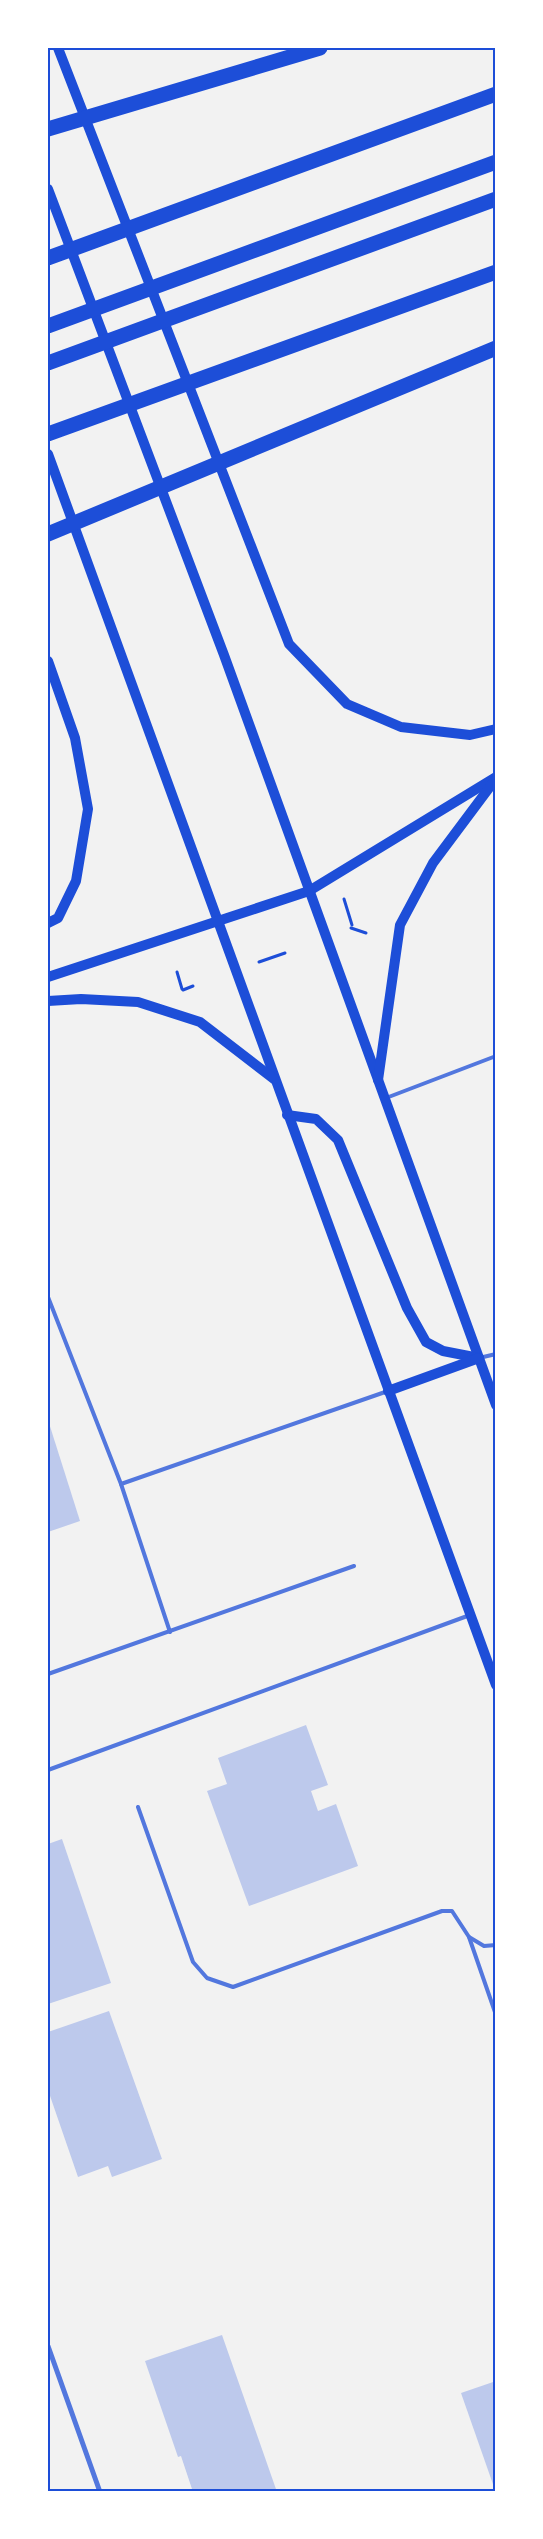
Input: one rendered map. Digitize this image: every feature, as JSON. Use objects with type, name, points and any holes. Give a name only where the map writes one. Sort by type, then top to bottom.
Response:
[{"type":"highway","points":[[48,129],[320,48]]},
{"type":"highway","points":[[48,258],[496,94]]},
{"type":"highway","points":[[48,326],[496,162]]},
{"type":"highway","points":[[48,363],[496,200]]},
{"type":"highway","points":[[48,434],[496,272]]},
{"type":"highway","points":[[48,534],[496,348]]},
{"type":"main road","points":[[58,48],[289,644],[347,704],[400,727],[470,735],[496,729]]},
{"type":"main road","points":[[48,189],[224,655],[377,1083],[496,1405]]},
{"type":"main road","points":[[48,454],[216,922],[494,1681]]},
{"type":"main road","points":[[48,661],[75,738],[88,809],[76,881],[58,918],[48,924]]},
{"type":"main road","points":[[48,977],[308,891],[496,778]]},
{"type":"main road","points":[[377,1083],[400,925],[433,863],[496,778]]},
{"type":"main road","points":[[48,1001],[81,999],[138,1002],[200,1022],[274,1080]]},
{"type":"main road","points":[[287,1115],[316,1119],[338,1140],[406,1308],[426,1342],[443,1351],[479,1358]]},
{"type":"main road","points":[[388,1391],[479,1358]]},
{"type":"street","points":[[48,2346],[100,2492]]},
{"type":"lane","points":[[383,1099],[496,1056]]},
{"type":"lane","points":[[48,1297],[121,1484],[170,1632]]},
{"type":"lane","points":[[479,1358],[496,1354]]},
{"type":"lane","points":[[121,1484],[388,1391]]},
{"type":"lane","points":[[48,1674],[354,1566]]},
{"type":"lane","points":[[48,1770],[470,1615]]},
{"type":"lane","points":[[138,1807],[192,1962],[207,1978],[232,1987],[442,1911],[452,1912],[469,1937],[496,2015]]},
{"type":"lane","points":[[469,1937],[484,1946],[496,1945]]},
{"type":"path","points":[[342,894],[352,928]]},
{"type":"path","points":[[258,962],[285,953]]},
{"type":"path","points":[[177,972],[182,990]]},
{"type":"building","points":[[48,1420],[80,1521],[48,1532]]},
{"type":"building","points":[[306,1725],[328,1785],[311,1791],[318,1811],[336,1804],[358,1866],[249,1906],[207,1791],[227,1784],[218,1758]]},
{"type":"building","points":[[62,1839],[111,1983],[48,2004],[48,1844]]},
{"type":"building","points":[[109,2011],[162,2159],[112,2177],[108,2166],[78,2177],[48,2090],[48,2032]]},
{"type":"building","points":[[222,2335],[277,2492],[193,2492],[181,2456],[178,2457],[145,2361]]},
{"type":"building","points":[[496,2381],[496,2490],[495,2490],[461,2393]]}]
